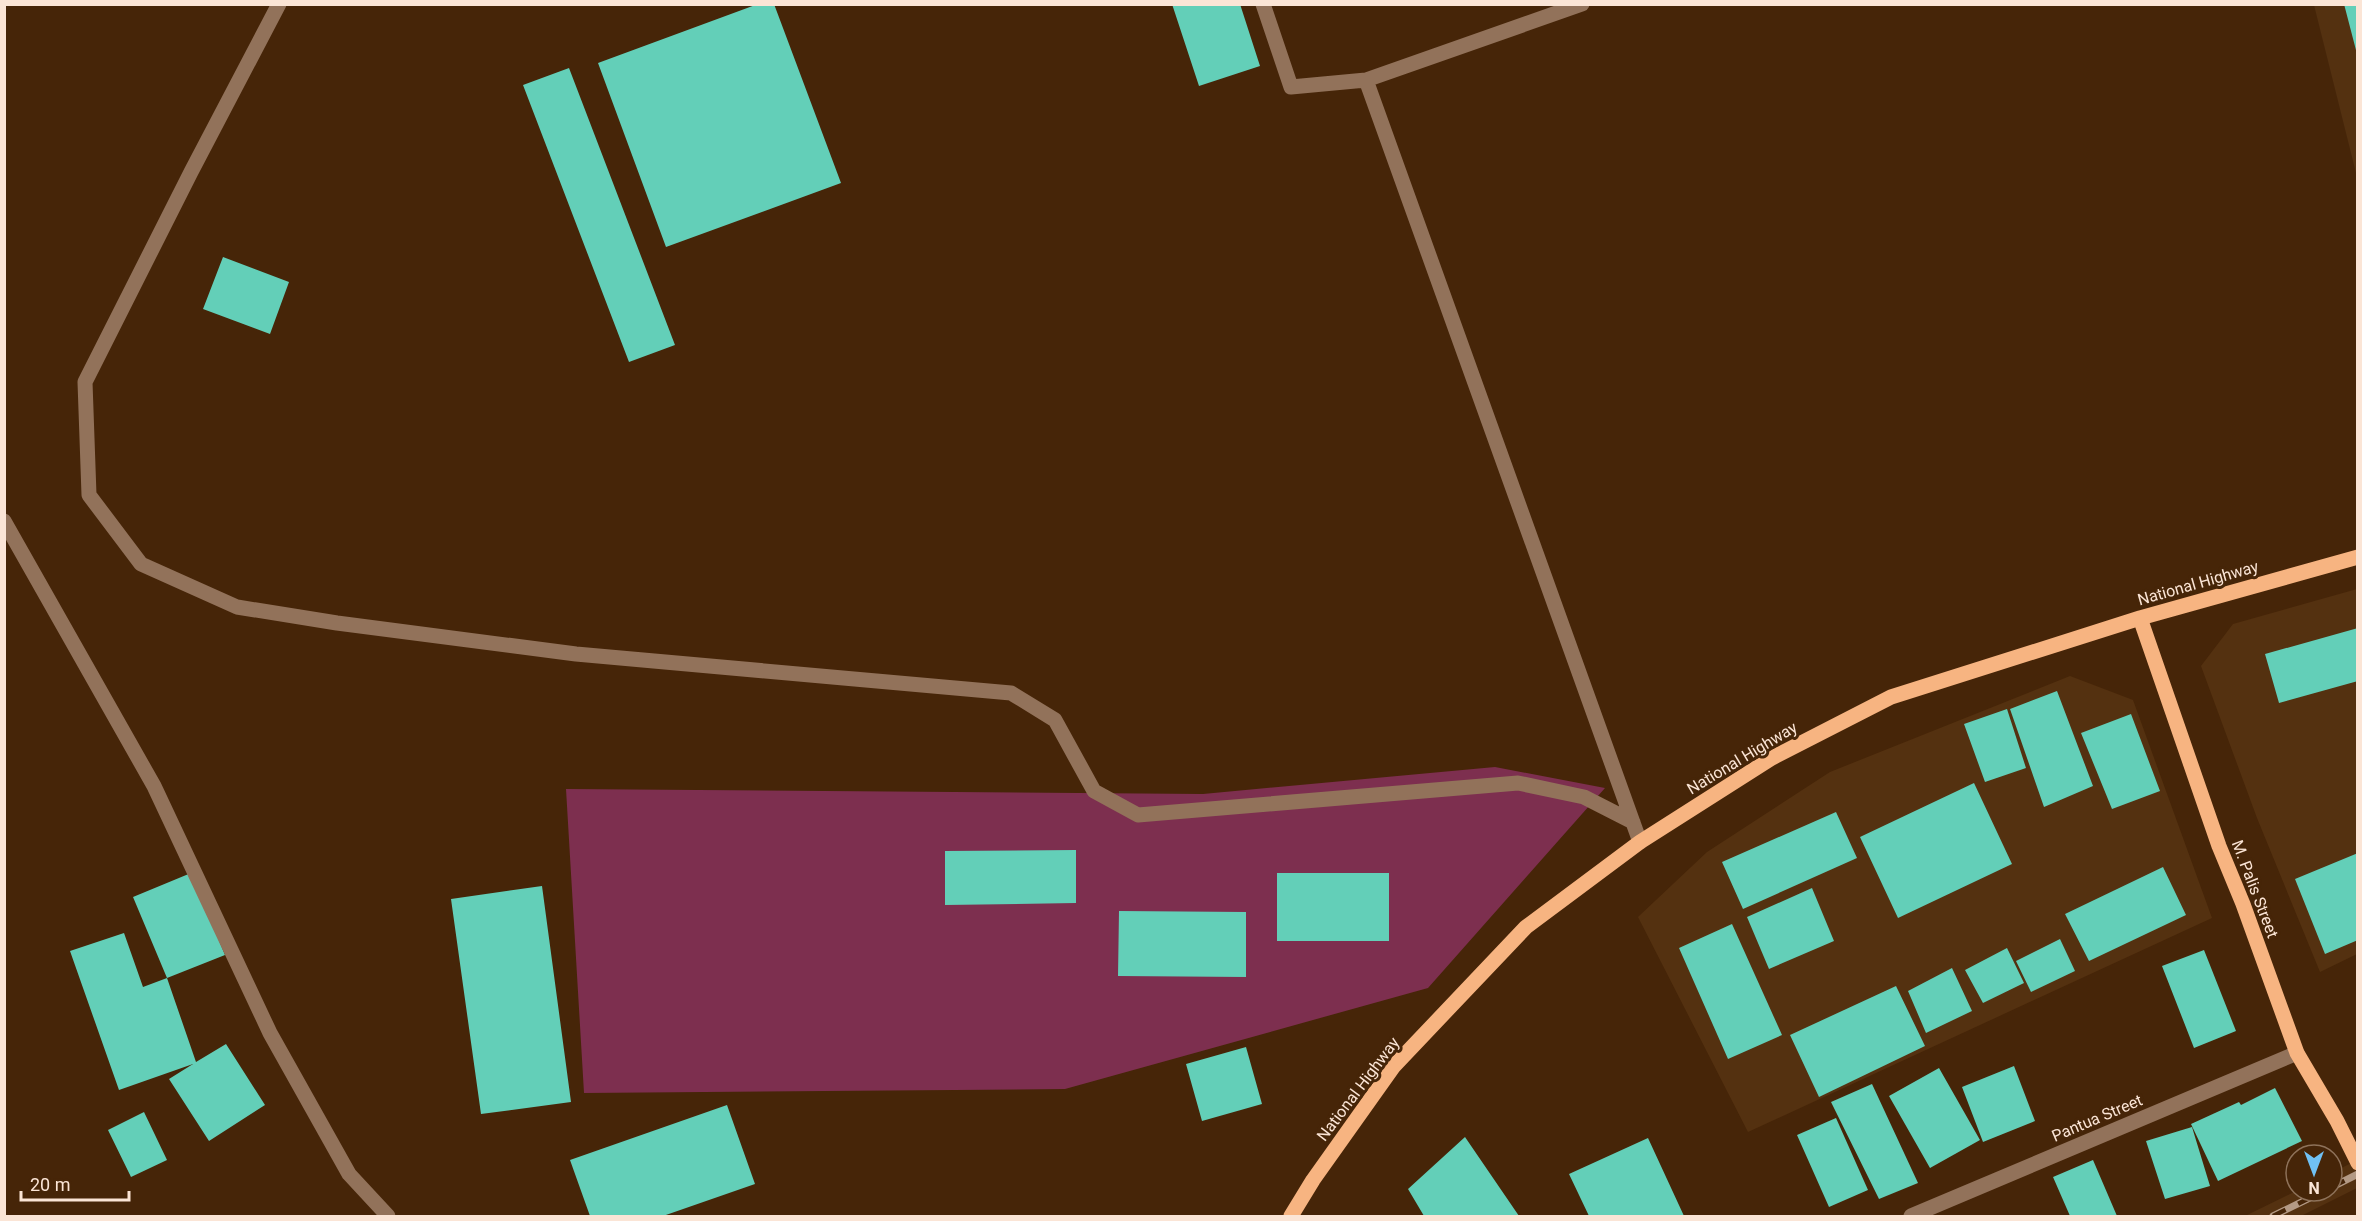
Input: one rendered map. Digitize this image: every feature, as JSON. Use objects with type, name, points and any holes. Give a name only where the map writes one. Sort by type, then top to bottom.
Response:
[{"type":"main road","name":"National Highway","points":[[1290,1216],[1394,1066],[1526,927],[1640,842],[1772,758],[1891,697],[2140,618],[2358,557]]},
{"type":"main road","name":"M. Palis Street","points":[[2140,618],[2219,846],[2243,904],[2297,1053],[2337,1121],[2358,1163]]},
{"type":"street","points":[[279,4],[85,382],[89,495],[141,564],[237,607],[337,623],[576,654],[1011,693],[1055,720],[1094,790],[1138,814],[1518,783],[1584,797],[1633,822]]},
{"type":"street","points":[[1263,4],[1291,87],[1366,80],[1582,4]]},
{"type":"street","points":[[1366,80],[1640,842]]},
{"type":"street","points":[[4,521],[154,786],[270,1033],[349,1174],[388,1216]]},
{"type":"street","name":"Pantua Street","points":[[1911,1216],[2297,1053]]},
{"type":"shaded area","points":[[2314,5],[2357,5],[2357,177]]},
{"type":"shaded area","points":[[2357,589],[2357,954],[2320,972],[2257,818],[2201,666],[2233,624]]},
{"type":"shaded area","points":[[2070,676],[2133,700],[2212,918],[1748,1132],[1638,917],[1707,852],[1830,772]]},
{"type":"shaded area","points":[[1495,767],[1605,788],[1428,988],[1065,1089],[584,1093],[566,789],[1203,794]]},
{"type":"shaded area","points":[[2357,1160],[2357,1188],[2344,1194],[2344,1167]]},
{"type":"shaded area","points":[[2284,1197],[2284,1203],[2327,1203],[2301,1216],[2245,1216]]},
{"type":"building","points":[[758,4],[774,4],[841,183],[666,247],[598,63]]},
{"type":"building","points":[[1172,4],[1240,4],[1260,66],[1199,86]]},
{"type":"building","points":[[2344,4],[2358,4],[2358,54],[2357,54]]},
{"type":"building","points":[[569,68],[675,345],[629,362],[523,85]]},
{"type":"building","points":[[223,257],[289,282],[270,334],[203,309]]},
{"type":"building","points":[[2358,628],[2358,681],[2279,703],[2265,654]]},
{"type":"building","points":[[2057,691],[2093,786],[2044,807],[2010,709]]},
{"type":"building","points":[[2007,709],[2026,768],[1985,782],[1964,724]]},
{"type":"building","points":[[2131,714],[2160,791],[2112,809],[2081,733]]},
{"type":"building","points":[[1974,783],[2012,864],[1898,918],[1860,837]]},
{"type":"building","points":[[1836,812],[1857,858],[1743,909],[1722,862]]},
{"type":"building","points":[[1076,850],[1076,903],[945,905],[945,851]]},
{"type":"building","points":[[2358,853],[2358,940],[2325,954],[2295,879]]},
{"type":"building","points":[[2163,867],[2186,915],[2089,961],[2065,914]]},
{"type":"building","points":[[191,873],[225,955],[167,978],[133,897]]},
{"type":"building","points":[[1277,873],[1389,873],[1389,941],[1277,941]]},
{"type":"building","points":[[542,886],[571,1102],[481,1114],[451,899]]},
{"type":"building","points":[[1812,888],[1834,941],[1769,969],[1747,917]]},
{"type":"building","points":[[1119,911],[1246,912],[1246,977],[1118,976]]},
{"type":"building","points":[[1732,924],[1782,1035],[1728,1059],[1679,948]]},
{"type":"building","points":[[124,933],[143,987],[167,978],[196,1062],[226,1044],[265,1105],[209,1141],[169,1079],[193,1064],[119,1090],[70,951]]},
{"type":"building","points":[[2060,939],[2075,971],[2031,992],[2016,961]]},
{"type":"building","points":[[2007,948],[2024,983],[1983,1003],[1965,970]]},
{"type":"building","points":[[2204,950],[2236,1031],[2194,1048],[2162,966]]},
{"type":"building","points":[[1952,968],[1972,1011],[1926,1033],[1908,991]]},
{"type":"building","points":[[1896,986],[1925,1046],[1819,1097],[1790,1035]]},
{"type":"building","points":[[1246,1047],[1262,1104],[1202,1121],[1186,1064]]},
{"type":"building","points":[[2014,1066],[2035,1121],[1983,1142],[1962,1087]]},
{"type":"building","points":[[1939,1068],[1980,1140],[1930,1168],[1889,1096]]},
{"type":"building","points":[[1872,1084],[1918,1183],[1879,1199],[1831,1102]]},
{"type":"building","points":[[2275,1088],[2302,1141],[2284,1143],[2284,1150],[2218,1181],[2191,1124],[2239,1102],[2241,1105]]},
{"type":"building","points":[[727,1105],[755,1184],[663,1216],[590,1216],[570,1160]]},
{"type":"building","points":[[144,1112],[167,1160],[131,1177],[108,1130]]},
{"type":"building","points":[[1836,1118],[1868,1190],[1829,1207],[1797,1135]]},
{"type":"building","points":[[2192,1127],[2210,1186],[2165,1199],[2146,1141]]},
{"type":"building","points":[[1465,1137],[1519,1216],[1424,1216],[1408,1189]]},
{"type":"building","points":[[1648,1138],[1684,1216],[1589,1216],[1569,1174]]},
{"type":"building","points":[[2093,1160],[2117,1216],[2070,1216],[2053,1177]]},
{"type":"railway","points":[[2344,1181],[2358,1174]]},
{"type":"railway","points":[[2273,1216],[2300,1203]]}]
